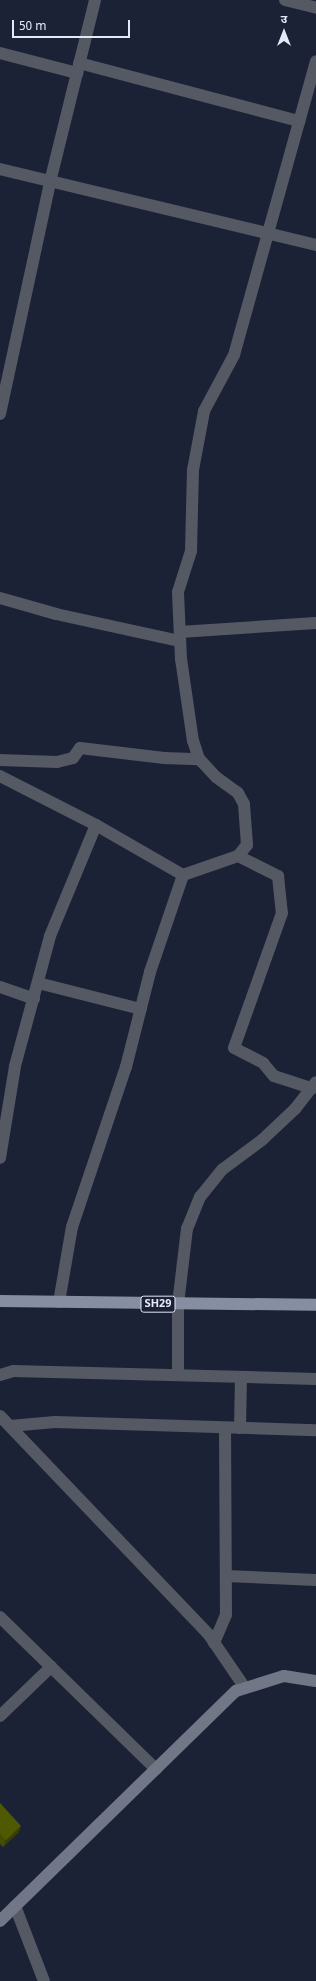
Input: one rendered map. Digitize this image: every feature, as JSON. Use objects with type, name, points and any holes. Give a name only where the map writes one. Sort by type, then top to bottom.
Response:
[{"type":"main road","name":"SH29","points":[[0,1301],[316,1305]]},
{"type":"street","points":[[0,414],[50,182],[95,0]]},
{"type":"street","points":[[285,0],[316,8]]},
{"type":"street","points":[[0,53],[78,68],[299,122]]},
{"type":"street","points":[[0,776],[96,825],[183,875],[238,856],[247,845],[244,804],[238,793],[216,777],[199,759],[193,741],[180,636],[178,592],[191,551],[193,470],[204,411],[234,355],[316,61]]},
{"type":"street","points":[[0,170],[267,235],[316,245]]},
{"type":"street","points":[[0,598],[56,614],[180,636],[316,623]]},
{"type":"street","points":[[0,760],[57,762],[73,758],[80,748],[164,758],[199,759]]},
{"type":"street","points":[[0,1158],[14,1066],[34,999],[50,936],[96,825]]},
{"type":"street","points":[[178,1375],[178,1304],[187,1229],[200,1197],[223,1169],[262,1140],[295,1108],[314,1085],[274,1076],[263,1064],[234,1048],[282,913],[278,876],[238,856]]},
{"type":"street","points":[[58,1302],[72,1227],[126,1067],[150,972],[183,875]]},
{"type":"street","points":[[38,983],[141,1008]]},
{"type":"street","points":[[0,988],[34,999]]},
{"type":"street","points":[[0,1375],[13,1371],[316,1379]]},
{"type":"street","points":[[240,1428],[241,1377]]},
{"type":"street","points":[[0,1416],[214,1642],[245,1688]]},
{"type":"street","points":[[10,1426],[55,1422],[316,1430]]},
{"type":"street","points":[[214,1642],[226,1615],[225,1428]]},
{"type":"street","points":[[226,1576],[316,1580]]},
{"type":"street","points":[[0,1617],[156,1769]]},
{"type":"street","points":[[0,1716],[51,1667]]},
{"type":"street","points":[[0,1921],[236,1691],[284,1676],[316,1681]]},
{"type":"street","points":[[16,1906],[44,1981]]},
{"type":"building","points":[[0,1803],[21,1826],[6,1840],[0,1834]]}]
